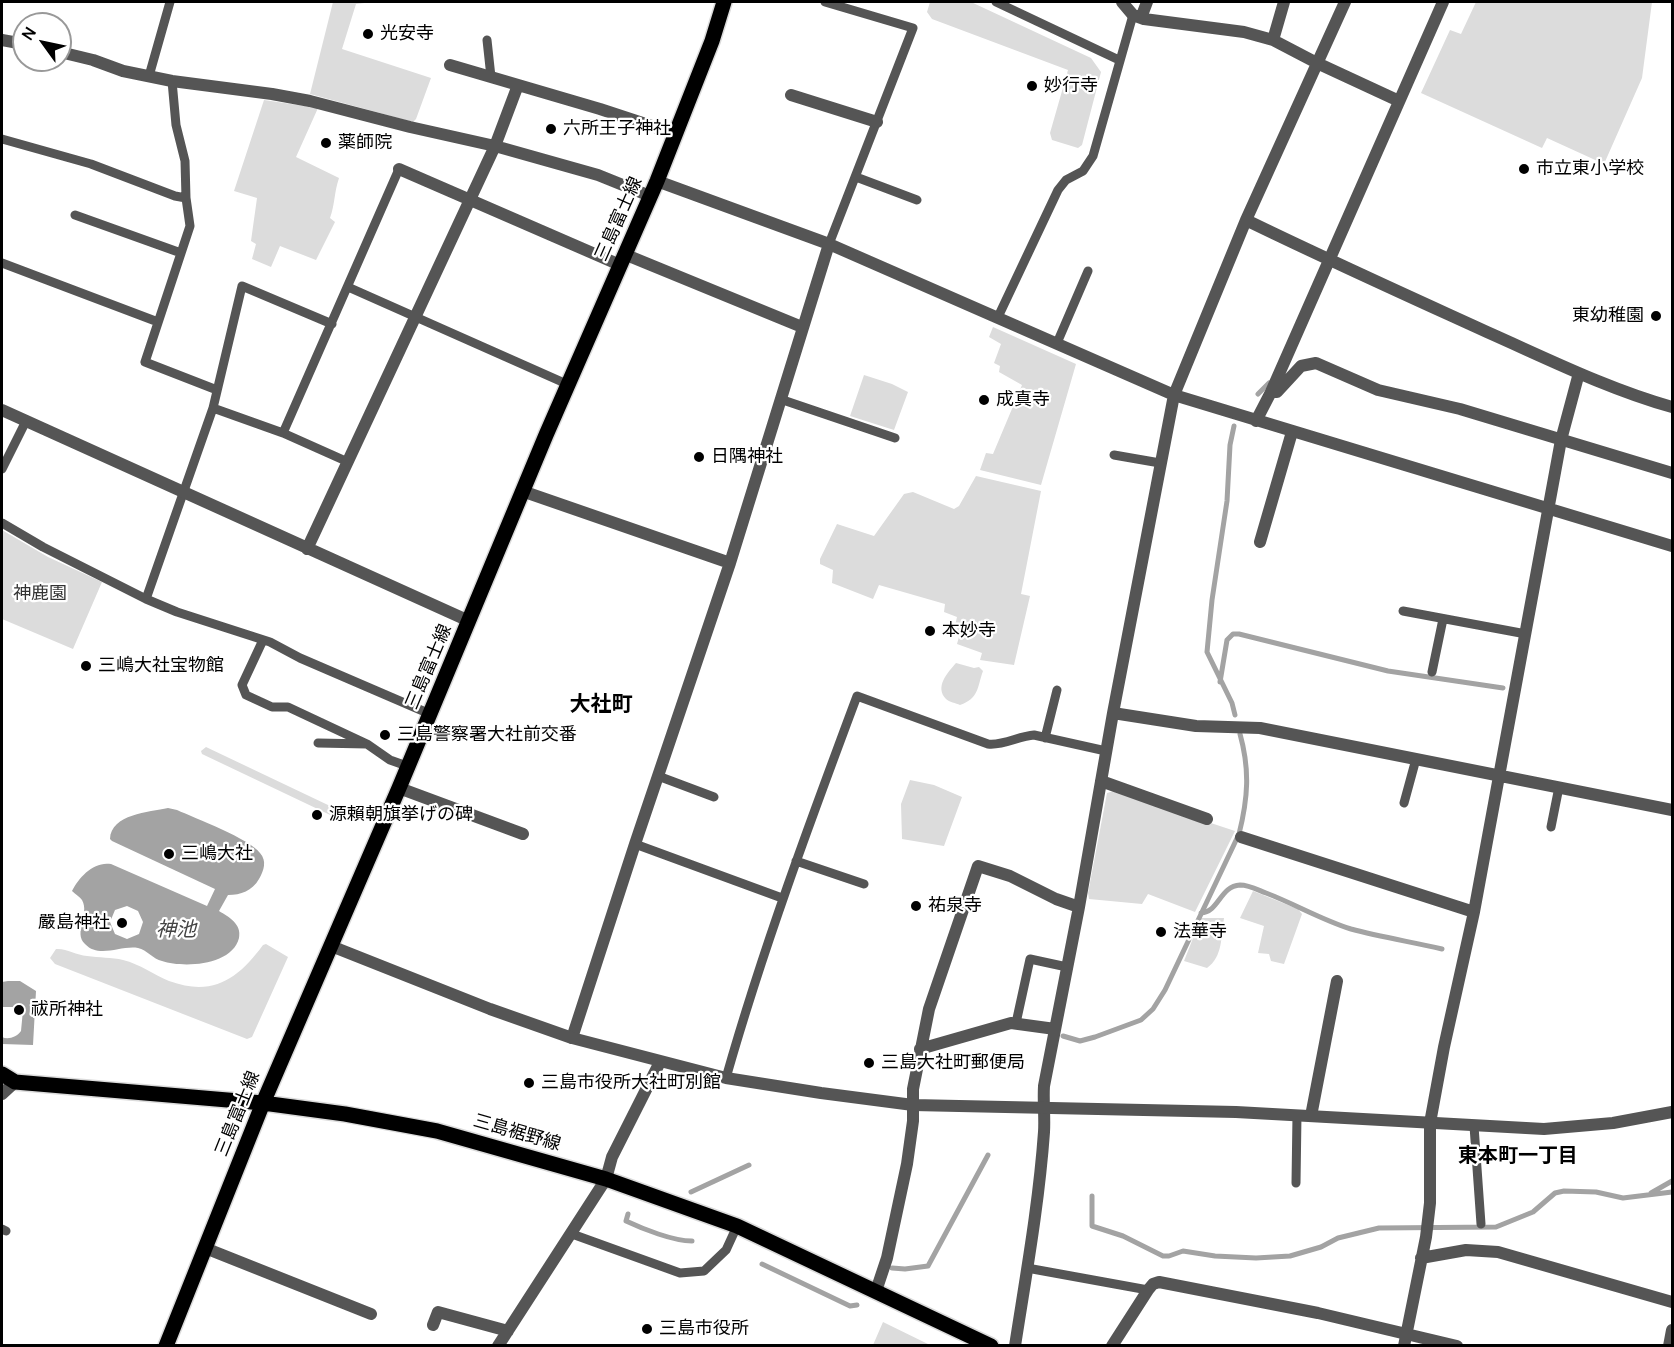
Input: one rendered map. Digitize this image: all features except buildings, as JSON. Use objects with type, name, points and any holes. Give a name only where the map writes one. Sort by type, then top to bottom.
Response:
[{"type":"main road","name":"三島富士線","points":[[166,1346],[263,1103],[399,788],[522,491],[657,181],[712,41],[724,2]]},
{"type":"main road","name":"三島裾野線","points":[[2,1074],[15,1082],[263,1103],[345,1114],[437,1131],[606,1179],[737,1226],[991,1346]]},
{"type":"street","points":[[1122,2],[1137,16],[1158,22],[1244,32],[1273,40],[1399,101]]},
{"type":"street","points":[[1137,16],[1147,2]]},
{"type":"street","points":[[1273,40],[1284,2]]},
{"type":"street","points":[[1015,1346],[1045,1129],[1044,1086],[1174,395],[1246,220],[1345,2]]},
{"type":"street","points":[[1256,422],[1443,2]]},
{"type":"street","points":[[72,55],[123,71],[172,81],[301,99],[495,146],[598,176],[650,196]]},
{"type":"street","points":[[450,65],[676,134]]},
{"type":"street","points":[[307,549],[471,200],[518,85]]},
{"type":"street","points":[[791,95],[878,122]]},
{"type":"street","points":[[399,169],[622,260],[802,327]]},
{"type":"street","points":[[657,181],[829,244],[1174,395],[1256,422],[1672,546]]},
{"type":"street","points":[[1246,220],[1579,373],[1632,395],[1672,407]]},
{"type":"street","points":[[572,1038],[730,563],[829,244]]},
{"type":"street","points":[[1271,392],[1277,392],[1301,366],[1316,363],[1378,390],[1460,409],[1672,472]]},
{"type":"street","points":[[1405,1340],[1430,1203],[1430,1124],[1444,1047],[1474,912],[1561,440],[1579,373]]},
{"type":"street","points":[[2,410],[469,621]]},
{"type":"street","points":[[1260,542],[1292,432]]},
{"type":"street","points":[[522,491],[730,563]]},
{"type":"street","points":[[1113,713],[1196,726],[1260,728],[1672,810]]},
{"type":"street","points":[[1101,781],[1207,819]]},
{"type":"street","points":[[399,788],[523,834]]},
{"type":"street","points":[[1241,837],[1474,912]]},
{"type":"street","points":[[876,1291],[887,1258],[907,1164],[920,1049],[934,990],[978,866],[1010,876],[1056,899],[1079,907]]},
{"type":"street","points":[[331,946],[490,1009],[572,1038],[726,1078],[913,1105],[1236,1112],[1544,1129],[1613,1123],[1672,1112]]},
{"type":"street","points":[[1311,1116],[1337,981]]},
{"type":"street","points":[[920,1049],[983,1030],[1016,1023],[1055,1029]]},
{"type":"street","points":[[498,1346],[606,1179],[612,1157],[660,1062]]},
{"type":"street","points":[[2,1094],[15,1082]]},
{"type":"street","points":[[205,1248],[372,1314]]},
{"type":"street","points":[[1421,1258],[1466,1250],[1498,1252],[1672,1302]]},
{"type":"street","points":[[1112,1346],[1148,1290],[1153,1284],[1159,1282],[1318,1313],[1405,1340],[1457,1346]]},
{"type":"street","points":[[433,1325],[438,1312],[508,1331]]},
{"type":"street","points":[[1669,1346],[1672,1330]]},
{"type":"lane","points":[[150,76],[170,2]]},
{"type":"lane","points":[[825,2],[913,28],[829,244]]},
{"type":"lane","points":[[996,2],[1119,60]]},
{"type":"lane","points":[[998,317],[1058,190],[1066,180],[1083,171],[1093,156],[1119,60],[1137,16]]},
{"type":"lane","points":[[487,40],[491,77]]},
{"type":"lane","points":[[172,81],[176,125],[185,161],[186,198],[190,226],[145,362],[217,390]]},
{"type":"lane","points":[[2,139],[91,164],[175,196],[186,198]]},
{"type":"lane","points":[[283,433],[399,169]]},
{"type":"lane","points":[[856,177],[917,201]]},
{"type":"lane","points":[[75,215],[181,253]]},
{"type":"lane","points":[[2,263],[158,322]]},
{"type":"lane","points":[[1057,343],[1088,271]]},
{"type":"lane","points":[[146,599],[213,408],[242,286],[332,324]]},
{"type":"lane","points":[[348,287],[569,385]]},
{"type":"lane","points":[[780,399],[895,438]]},
{"type":"lane","points":[[213,408],[283,433],[348,462]]},
{"type":"lane","points":[[2,469],[26,421]]},
{"type":"lane","points":[[1114,455],[1161,463]]},
{"type":"lane","points":[[2,524],[146,599],[177,612],[263,640],[430,714]]},
{"type":"lane","points":[[1403,611],[1526,634]]},
{"type":"lane","points":[[1432,672],[1443,619]]},
{"type":"lane","points":[[263,640],[242,685],[246,695],[272,707],[288,707],[367,744],[390,760],[407,766]]},
{"type":"lane","points":[[1045,738],[1057,690]]},
{"type":"lane","points":[[726,1078],[782,898],[856,696],[988,744],[993,745],[1024,736],[1045,738],[1106,751]]},
{"type":"lane","points":[[318,743],[367,744]]},
{"type":"lane","points":[[1404,803],[1416,759]]},
{"type":"lane","points":[[658,776],[714,797]]},
{"type":"lane","points":[[1551,827],[1559,787]]},
{"type":"lane","points":[[635,844],[782,898]]},
{"type":"lane","points":[[796,861],[864,884]]},
{"type":"lane","points":[[1016,1023],[1030,959],[1067,967]]},
{"type":"lane","points":[[1296,1183],[1297,1115]]},
{"type":"lane","points":[[1474,1126],[1481,1224]]},
{"type":"lane","points":[[572,1234],[680,1274],[704,1271],[726,1250],[737,1226]]},
{"type":"lane","points":[[1026,1268],[1148,1290]]},
{"type":"green space","points":[[333,2],[373,2],[356,4],[342,49],[431,78],[413,122],[310,94]]},
{"type":"green space","points":[[930,2],[971,2],[1091,58],[1101,72],[1082,145],[1078,148],[1052,140],[1050,133],[1068,70],[932,19],[927,12]]},
{"type":"green space","points":[[1476,2],[1652,2],[1642,78],[1604,164],[1547,138],[1542,148],[1421,93],[1450,30],[1461,34]]},
{"type":"green space","points":[[264,100],[318,108],[296,157],[339,178],[330,218],[335,222],[316,260],[280,246],[271,267],[252,259],[256,244],[251,241],[257,198],[234,191]]},
{"type":"green space","points":[[993,327],[1076,364],[1041,485],[980,470],[986,453],[993,454],[1022,385],[999,372],[1000,366],[994,363],[1001,344],[989,337]]},
{"type":"green space","points":[[864,375],[908,392],[894,430],[850,416]]},
{"type":"green space","points":[[976,476],[1041,491],[1021,594],[1030,596],[1014,665],[980,660],[982,653],[957,644],[960,633],[954,630],[957,617],[944,612],[945,604],[879,585],[873,599],[832,583],[833,570],[820,564],[820,559],[837,524],[874,536],[904,494],[913,492],[954,509],[959,506]]},
{"type":"green space","name":"神鹿園","points":[[2,530],[48,557],[102,582],[73,649],[2,619]]},
{"type":"green space","points":[[956,663],[974,668],[979,667],[983,671],[974,696],[960,705],[946,699],[941,690],[943,680]]},
{"type":"green space","points":[[206,747],[350,817],[345,822],[202,754],[201,751]]},
{"type":"green space","points":[[910,780],[934,785],[962,797],[944,846],[902,839],[901,804]]},
{"type":"green space","points":[[1114,791],[1235,831],[1195,912],[1148,894],[1142,904],[1089,899],[1088,893],[1107,793]]},
{"type":"green space","points":[[1253,891],[1298,909],[1302,914],[1284,964],[1271,961],[1269,954],[1258,953],[1264,926],[1240,918]]},
{"type":"green space","points":[[1201,918],[1224,918],[1219,952],[1207,968],[1184,961]]},
{"type":"green space","points":[[266,944],[288,957],[252,1037],[247,1039],[55,964],[50,958],[56,949],[60,949],[83,955],[119,959],[135,964],[169,981],[199,987],[211,986],[234,976]]},
{"type":"green space","points":[[883,1322],[930,1345],[873,1345]]},
{"type":"water","name":"神池","points":[[168,808],[222,829],[254,847],[264,859],[261,876],[253,887],[246,892],[228,895],[219,911],[234,922],[239,929],[239,938],[235,947],[217,959],[194,964],[159,960],[138,948],[97,951],[91,948],[82,940],[81,934],[84,905],[72,891],[88,871],[99,865],[111,864],[207,906],[215,889],[110,839],[112,831],[124,819]],"holes":[[[127,906],[138,911],[143,922],[139,934],[127,939],[115,934],[110,922],[115,910]]]},
{"type":"water","points":[[20,981],[36,991],[33,1045],[2,1044],[2,1037],[12,1037],[21,1031],[23,1010],[17,1007],[2,1007],[2,982]]},
{"type":"waterway","points":[[1258,394],[1269,383]]},
{"type":"waterway","points":[[1234,426],[1230,445],[1227,501],[1212,600],[1207,652],[1232,703],[1235,715]]},
{"type":"waterway","points":[[1220,682],[1227,640],[1233,634],[1239,634],[1388,671],[1503,688]]},
{"type":"waterway","points":[[1063,1036],[1080,1041],[1141,1020],[1153,1009],[1165,990],[1239,834],[1247,784],[1240,734]]},
{"type":"waterway","points":[[1201,913],[1212,908],[1233,886],[1243,885],[1351,929],[1442,949]]},
{"type":"waterway","points":[[892,1268],[928,1266],[988,1155]]},
{"type":"waterway","points":[[691,1192],[749,1165]]},
{"type":"waterway","points":[[1651,1193],[1672,1181]]},
{"type":"waterway","points":[[1092,1196],[1092,1226],[1123,1236],[1163,1256],[1183,1251],[1215,1256],[1256,1258],[1290,1256],[1321,1247],[1338,1238],[1379,1228],[1496,1227],[1533,1212],[1555,1193],[1564,1191],[1596,1192],[1623,1198],[1672,1192]]},
{"type":"waterway","points":[[628,1214],[626,1221],[641,1228],[667,1237],[692,1241]]},
{"type":"waterway","points":[[762,1264],[850,1306],[857,1305]]},
{"type":"place","name":"光安寺","points":[[368,34]]},
{"type":"place","name":"妙行寺","points":[[1032,86]]},
{"type":"place","name":"六所王子神社","points":[[551,129]]},
{"type":"place","name":"薬師院","points":[[326,143]]},
{"type":"place","name":"市立東小学校","points":[[1524,169]]},
{"type":"place","name":"東幼稚園","points":[[1656,316]]},
{"type":"place","name":"成真寺","points":[[984,400]]},
{"type":"place","name":"日隅神社","points":[[699,457]]},
{"type":"place","name":"本妙寺","points":[[930,631]]},
{"type":"place","name":"三嶋大社宝物館","points":[[86,666]]},
{"type":"place","name":"三島警察署大社前交番","points":[[385,735]]},
{"type":"place","name":"源賴朝旗挙げの碑","points":[[317,815]]},
{"type":"place","name":"三嶋大社","points":[[169,854]]},
{"type":"place","name":"祐泉寺","points":[[916,906]]},
{"type":"place","name":"嚴島神社","points":[[122,923]]},
{"type":"place","name":"法華寺","points":[[1161,932]]},
{"type":"place","name":"祓所神社","points":[[19,1010]]},
{"type":"place","name":"三島大社町郵便局","points":[[869,1063]]},
{"type":"place","name":"三島市役所大社町別館","points":[[529,1083]]},
{"type":"place","name":"三島市役所","points":[[647,1329]]},
{"type":"district","name":"大社町","points":[[601,705]]},
{"type":"district","name":"東本町一丁目","points":[[1518,1156]]}]
